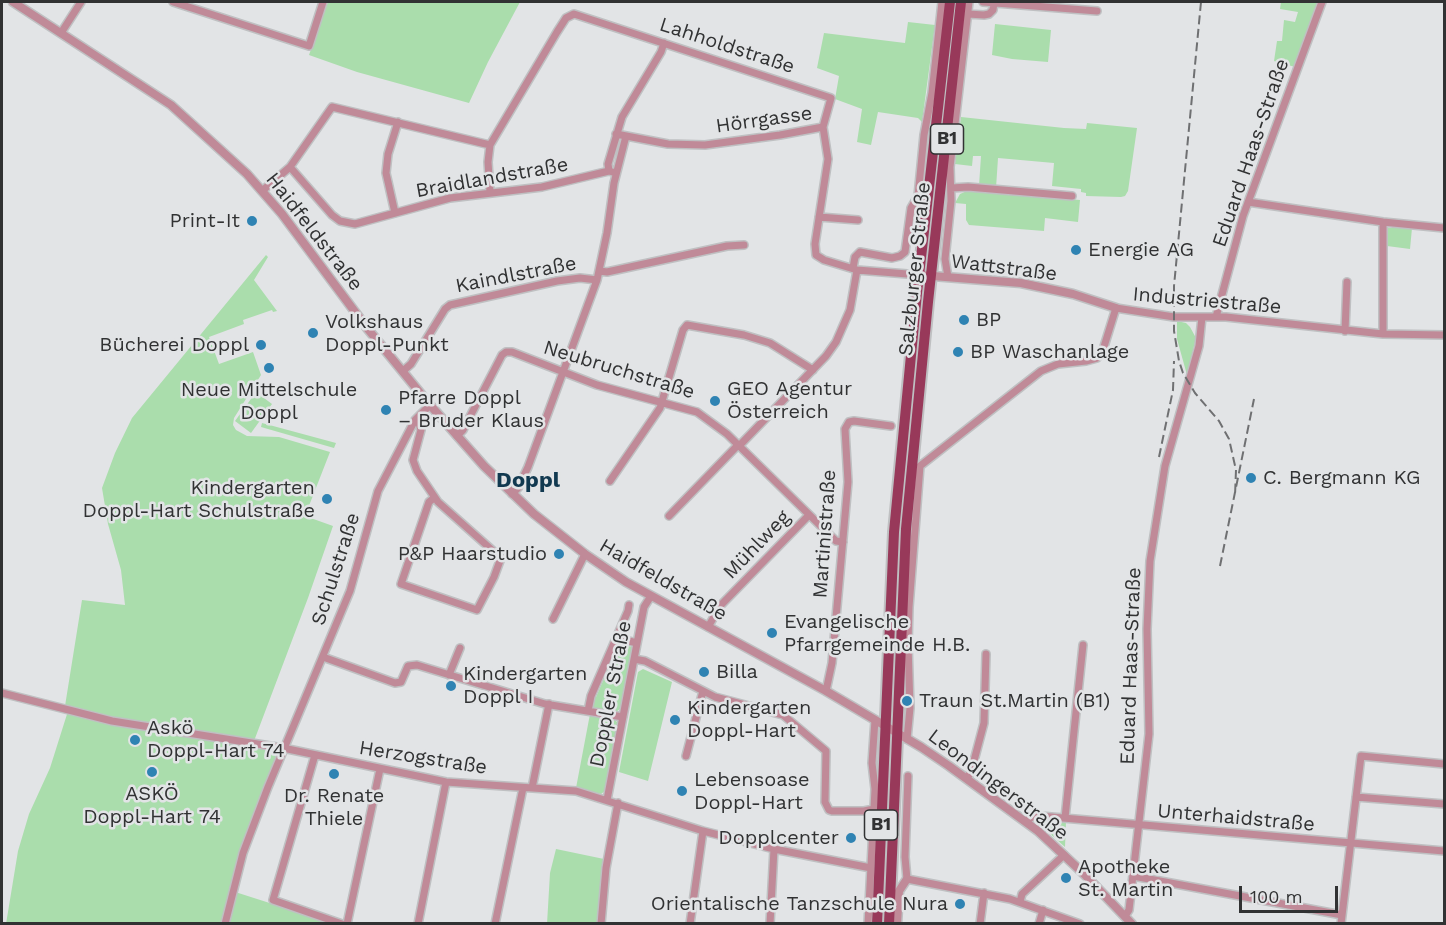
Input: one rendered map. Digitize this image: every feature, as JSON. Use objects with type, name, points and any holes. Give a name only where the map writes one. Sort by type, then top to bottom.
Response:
[{"type":"main road","name":"Salzburger Straße","points":[[910,468],[950,2]]},
{"type":"main road","name":"Salzburger Straße","points":[[926,275],[961,2]]},
{"type":"main road","name":"B1","points":[[877,924],[891,729],[899,668],[910,468]]},
{"type":"main road","name":"B1","points":[[889,924],[894,542],[910,468]]},
{"type":"street","name":"Haidfeldstraße","points":[[12,2],[171,105],[210,138],[282,214],[368,328],[457,436],[512,494],[550,527],[613,574],[891,729]]},
{"type":"street","points":[[61,33],[81,2]]},
{"type":"street","points":[[173,2],[309,46],[323,2]]},
{"type":"street","name":"Salzburger Straße","points":[[855,269],[855,256],[860,252],[892,258],[904,252],[911,208],[918,196],[942,2]]},
{"type":"street","name":"Salzburger Straße","points":[[948,277],[945,259],[951,188],[950,167],[969,2]]},
{"type":"street","points":[[983,2],[1097,12]]},
{"type":"street","points":[[968,14],[990,14],[994,2]]},
{"type":"street","name":"Eduard Haas-Straße","points":[[1216,317],[1248,202],[1322,2]]},
{"type":"street","name":"Lahholdstraße","points":[[490,192],[488,162],[490,145],[557,32],[570,15],[579,14],[831,98],[823,127]]},
{"type":"street","points":[[612,172],[608,164],[626,109],[661,52],[664,43]]},
{"type":"street","points":[[262,191],[290,167],[332,107],[490,145]]},
{"type":"street","points":[[395,213],[386,164],[398,122]]},
{"type":"street","name":"Hörrgasse","points":[[616,134],[668,144],[705,145],[823,127],[828,159],[815,250],[819,258],[855,269]]},
{"type":"street","points":[[512,494],[518,488],[528,467],[600,271],[612,172],[626,136]]},
{"type":"street","name":"Braidlandstraße","points":[[290,167],[332,215],[340,221],[355,224],[450,198],[542,187],[612,172]]},
{"type":"street","name":"Salzburger Straße","points":[[951,188],[1072,196]]},
{"type":"street","points":[[1248,202],[1383,222],[1444,228]]},
{"type":"street","points":[[819,217],[858,220]]},
{"type":"street","points":[[1383,222],[1383,334]]},
{"type":"street","name":"Kaindlstraße","points":[[600,271],[607,272],[744,244]]},
{"type":"street","points":[[669,516],[826,356],[844,327],[854,295],[855,269],[926,275]]},
{"type":"street","name":"Wattstraße","points":[[926,275],[1042,287],[1116,308]]},
{"type":"street","name":"Kaindlstraße","points":[[403,371],[411,364],[445,309],[450,305],[557,280],[580,278],[597,280]]},
{"type":"street","points":[[1346,331],[1347,282]]},
{"type":"street","name":"Industriestraße","points":[[910,468],[1041,371],[1058,364],[1097,358],[1102,353],[1116,308],[1174,317],[1216,317],[1383,334],[1444,335]]},
{"type":"street","name":"Eduard Haas-Straße","points":[[1125,916],[1130,910],[1149,734],[1147,629],[1150,561],[1165,466],[1199,346],[1202,317]]},
{"type":"street","points":[[610,481],[662,402],[683,330],[689,324],[744,335],[770,343],[813,370]]},
{"type":"street","name":"Neubruchstraße","points":[[457,436],[463,430],[504,353],[512,352],[597,385],[697,412],[718,426],[739,445],[836,541],[843,542]]},
{"type":"street","name":"Schulstraße","points":[[225,924],[243,853],[283,748],[356,575],[378,491],[416,420],[430,405]]},
{"type":"street","points":[[416,420],[421,430],[413,463],[434,498],[501,558],[494,578],[477,610],[401,584],[429,502],[434,498]]},
{"type":"street","name":"Martinistraße","points":[[826,691],[831,677],[848,482],[847,425],[854,421],[891,426]]},
{"type":"street","points":[[907,739],[910,718],[910,468]]},
{"type":"street","name":"Mühlweg","points":[[708,627],[721,605],[809,515]]},
{"type":"street","points":[[553,619],[585,554]]},
{"type":"street","name":"Doppler Straße","points":[[607,800],[644,607],[651,596]]},
{"type":"street","points":[[588,711],[591,696],[629,605]]},
{"type":"street","points":[[617,638],[637,643]]},
{"type":"street","points":[[1065,818],[1083,645]]},
{"type":"street","points":[[448,675],[460,648]]},
{"type":"street","points":[[967,778],[984,723],[986,654]]},
{"type":"street","points":[[899,668],[909,655]]},
{"type":"street","points":[[323,657],[395,683],[401,682],[406,669],[411,665],[549,704],[623,717]]},
{"type":"street","points":[[634,659],[645,661],[715,697],[783,715],[823,747],[827,755],[825,802],[829,810],[874,809]]},
{"type":"street","points":[[686,756],[703,691]]},
{"type":"street","name":"Herzogstraße","points":[[2,693],[112,722],[283,748],[446,782],[576,791],[703,831],[774,849],[871,868]]},
{"type":"street","points":[[532,788],[549,704]]},
{"type":"street","points":[[868,924],[875,789],[872,763],[875,720]]},
{"type":"street","name":"Leondingerstraße","points":[[891,729],[967,778],[1026,821],[1064,855],[1132,924]]},
{"type":"street","points":[[315,755],[273,900],[342,924]]},
{"type":"street","points":[[1341,924],[1361,756],[1444,764]]},
{"type":"street","points":[[347,924],[380,769]]},
{"type":"street","points":[[897,924],[899,891],[907,879],[905,857],[908,776]]},
{"type":"street","points":[[418,924],[446,782]]},
{"type":"street","points":[[495,924],[523,788]]},
{"type":"street","points":[[1356,797],[1444,804]]},
{"type":"street","points":[[601,924],[606,868],[618,803]]},
{"type":"street","name":"Unterhaidstraße","points":[[1026,821],[1036,816],[1065,818],[1444,851]]},
{"type":"street","points":[[690,924],[703,831]]},
{"type":"street","points":[[770,924],[774,849]]},
{"type":"street","points":[[1020,902],[1022,894],[1064,855]]},
{"type":"street","points":[[1133,876],[1342,915]]},
{"type":"street","points":[[907,879],[1020,902],[1080,924]]},
{"type":"street","points":[[980,924],[984,893]]},
{"type":"street","points":[[1039,924],[1043,910]]},
{"type":"green space","points":[[328,2],[520,2],[469,103],[357,72],[309,55]]},
{"type":"green space","points":[[1281,2],[1320,2],[1295,67],[1274,61],[1277,41],[1282,41],[1284,20],[1295,22],[1298,12],[1280,9]]},
{"type":"green space","points":[[908,22],[935,25],[922,122],[918,118],[878,112],[871,145],[857,142],[862,109],[835,99],[839,76],[817,68],[824,33],[905,43]]},
{"type":"green space","points":[[995,24],[1051,30],[1048,62],[992,55]]},
{"type":"green space","points":[[961,117],[1064,128],[1086,129],[1087,123],[1137,128],[1128,191],[1125,196],[1121,197],[1086,196],[1081,189],[1052,186],[1054,163],[998,158],[996,188],[979,186],[981,156],[973,156],[972,166],[955,164]]},
{"type":"green space","points":[[969,190],[1080,200],[1078,222],[1045,218],[1044,231],[969,225],[966,220],[966,204],[955,203],[960,194]]},
{"type":"green space","points":[[1387,228],[1412,228],[1410,249],[1387,246]]},
{"type":"green space","points":[[266,255],[268,257],[254,280],[277,311],[272,310],[243,320],[244,324],[209,337],[219,364],[253,352],[261,375],[234,418],[233,425],[236,430],[247,436],[279,437],[330,452],[305,516],[333,526],[254,741],[193,737],[268,748],[276,757],[239,855],[229,890],[332,923],[6,924],[18,851],[29,814],[50,768],[68,711],[113,719],[65,706],[82,600],[125,605],[121,570],[108,524],[102,488],[115,453],[132,418]]},
{"type":"green space","points":[[1177,321],[1186,323],[1196,338],[1187,375],[1177,339]]},
{"type":"green space","points":[[256,392],[272,404],[251,433],[235,421]]},
{"type":"green space","points":[[262,423],[336,443],[334,448],[261,427]]},
{"type":"green space","points":[[619,644],[633,647],[621,708],[615,713],[594,709],[592,707],[593,697],[596,697]]},
{"type":"green space","points":[[643,669],[672,682],[648,781],[619,772],[638,672]]},
{"type":"green space","points":[[590,714],[613,718],[618,723],[608,785],[601,794],[576,788]]},
{"type":"green space","points":[[1044,819],[1066,822],[1065,847],[1041,826],[1040,823]]},
{"type":"green space","points":[[556,849],[604,859],[598,923],[547,924],[550,873]]},
{"type":"railway","points":[[1201,2],[1174,286],[1174,331],[1183,373],[1195,393],[1219,421],[1229,439],[1236,470],[1235,496]]},
{"type":"railway","points":[[1159,457],[1173,390],[1174,361]]},
{"type":"railway","points":[[1220,566],[1254,399]]},
{"type":"place","name":"Print-It","points":[[252,221]]},
{"type":"place","name":"Energie AG","points":[[1076,250]]},
{"type":"place","name":"BP","points":[[964,320]]},
{"type":"place","name":"Volkshaus Doppl-Punkt","points":[[313,333]]},
{"type":"place","name":"Bücherei Doppl","points":[[261,345]]},
{"type":"place","name":"BP Waschanlage","points":[[958,352]]},
{"type":"place","name":"Neue Mittelschule Doppl","points":[[269,368]]},
{"type":"place","name":"GEO Agentur Österreich","points":[[715,401]]},
{"type":"place","name":"Pfarre Doppl – Bruder Klaus","points":[[386,410]]},
{"type":"place","name":"C. Bergmann KG","points":[[1251,478]]},
{"type":"place","name":"Kindergarten Doppl-Hart Schulstraße","points":[[327,499]]},
{"type":"place","name":"P&P Haarstudio","points":[[559,554]]},
{"type":"place","name":"Evangelische Pfarrgemeinde H.B.","points":[[772,633]]},
{"type":"place","name":"Billa","points":[[704,672]]},
{"type":"place","name":"Kindergarten Doppl I","points":[[451,686]]},
{"type":"place","name":"Traun St.Martin (B1)","points":[[907,701]]},
{"type":"place","name":"Kindergarten Doppl-Hart","points":[[675,720]]},
{"type":"place","name":"Askö Doppl-Hart 74","points":[[135,740]]},
{"type":"place","name":"ASKÖ Doppl-Hart 74","points":[[152,772]]},
{"type":"place","name":"Dr. Renate Thiele","points":[[334,774]]},
{"type":"place","name":"Lebensoase Doppl-Hart","points":[[682,791]]},
{"type":"place","name":"Dopplcenter","points":[[851,838]]},
{"type":"place","name":"Apotheke St. Martin","points":[[1066,878]]},
{"type":"place","name":"Orientalische Tanzschule Nura","points":[[960,904]]},
{"type":"district","name":"Doppl","points":[[528,481]]}]
